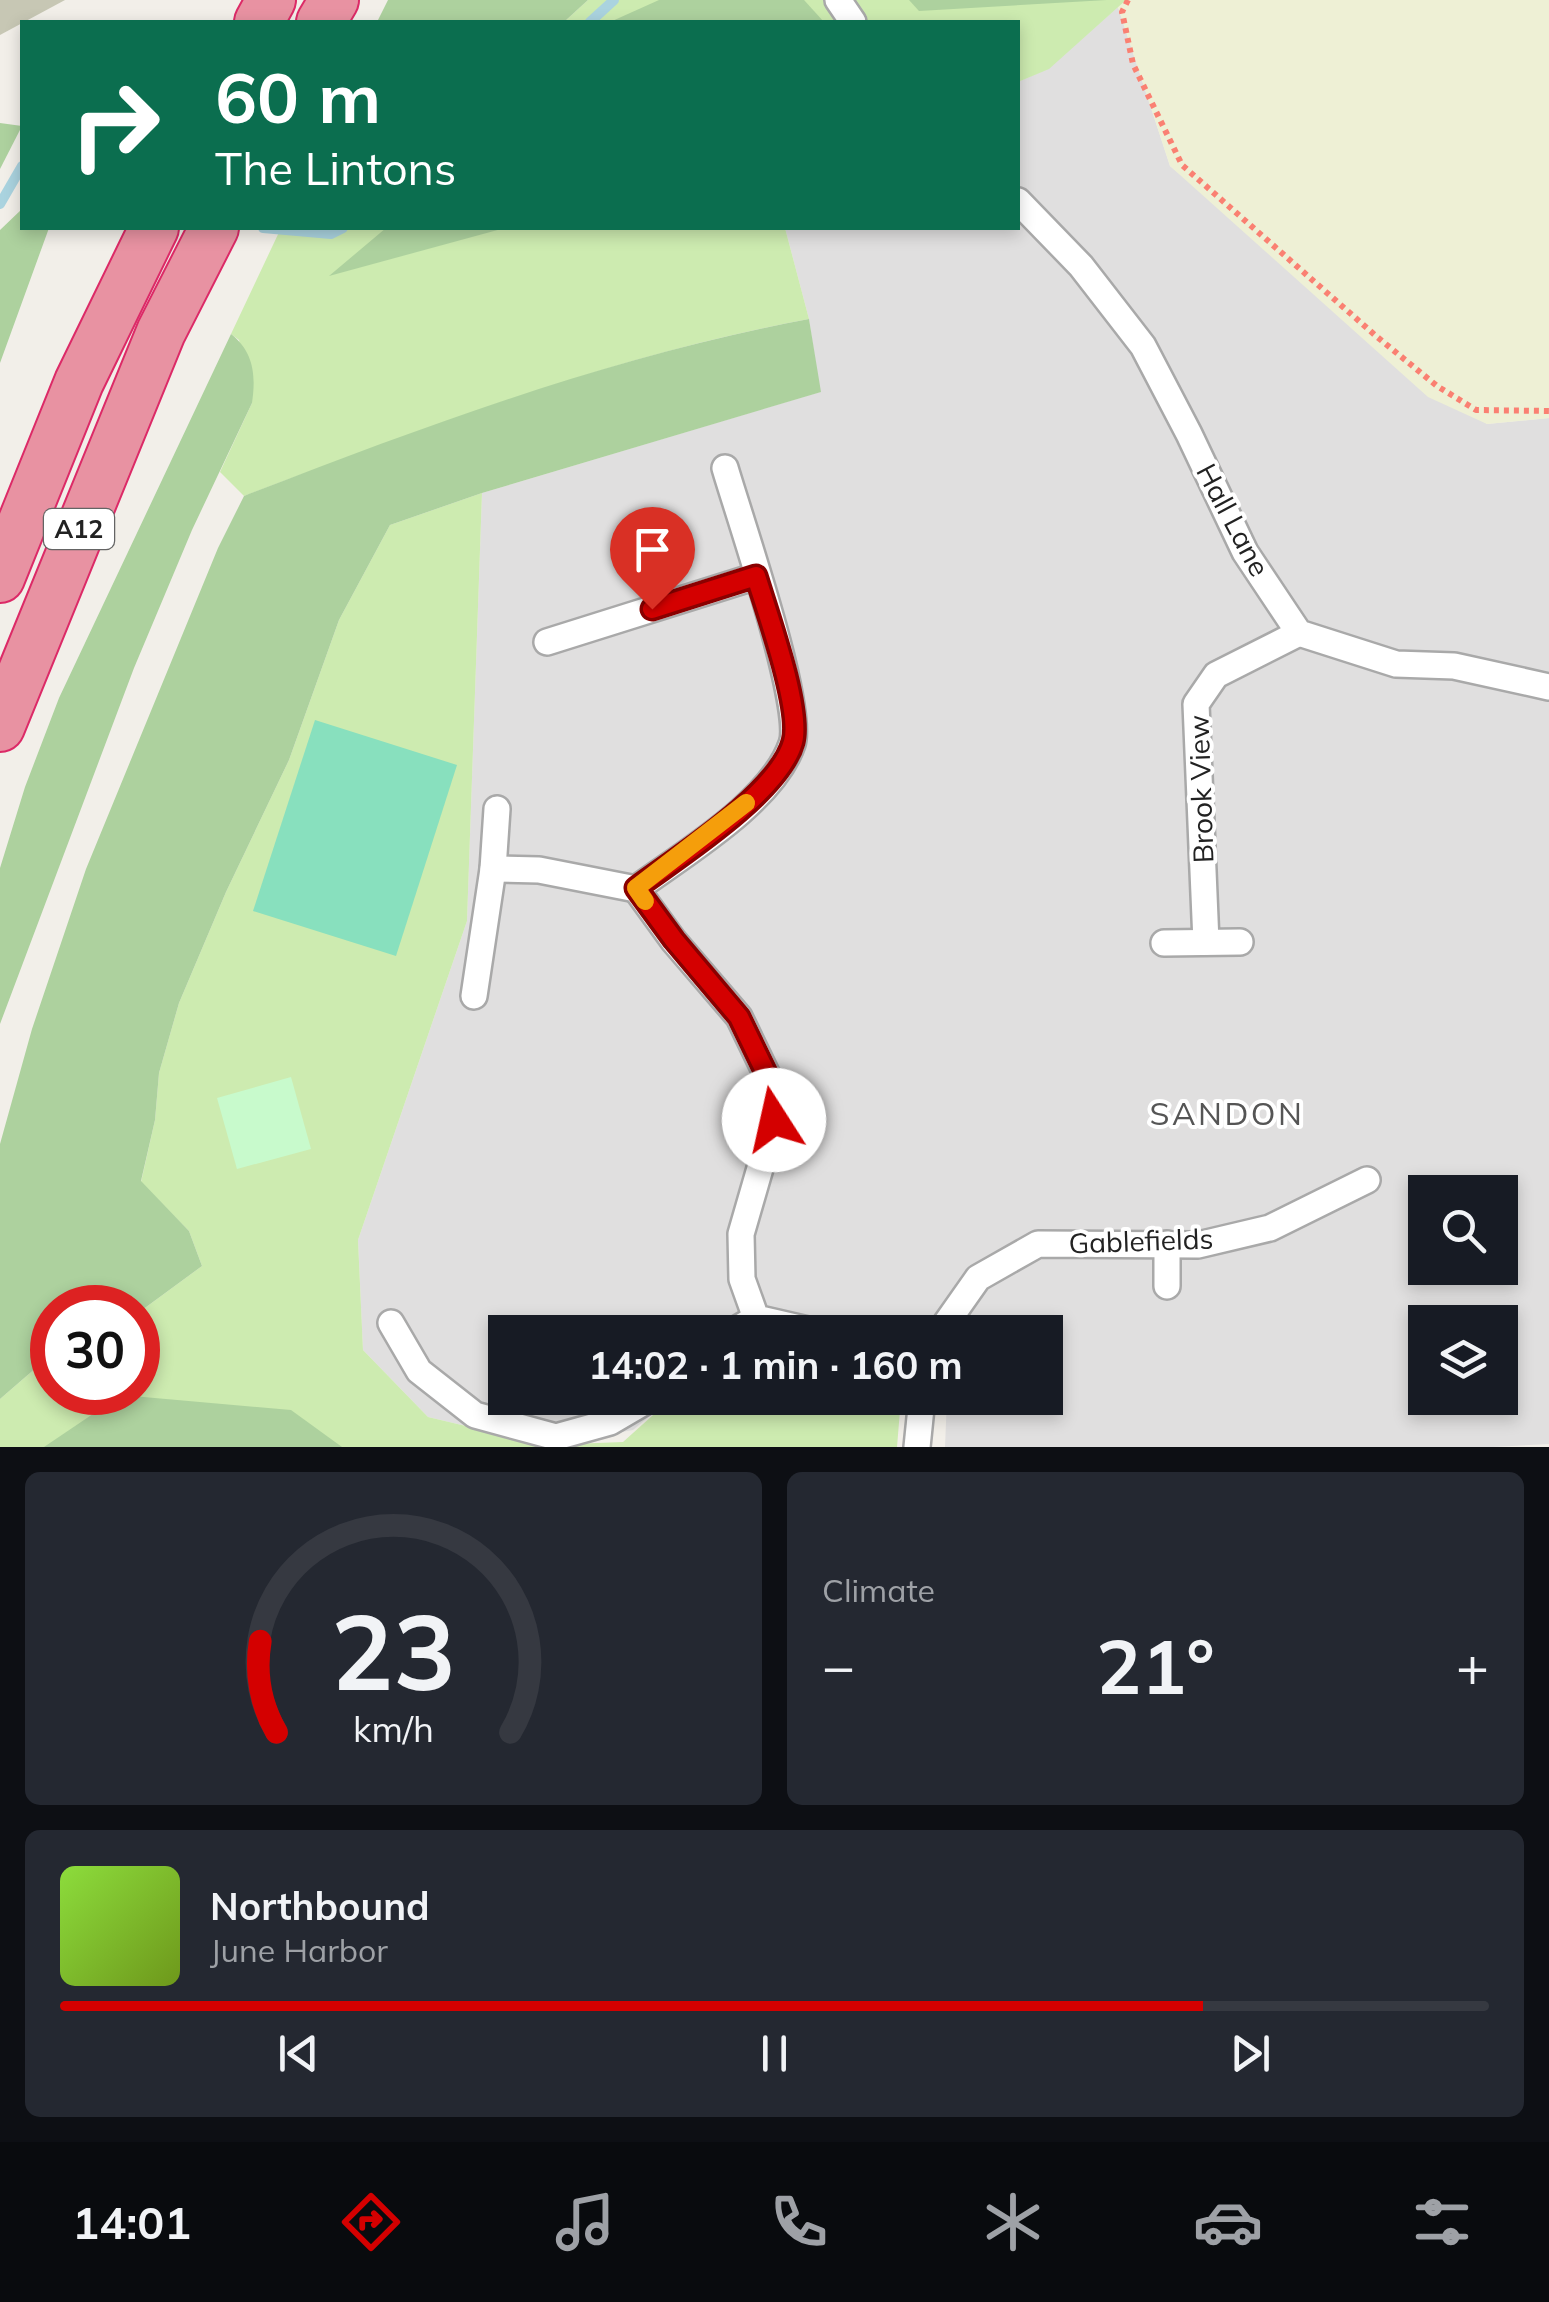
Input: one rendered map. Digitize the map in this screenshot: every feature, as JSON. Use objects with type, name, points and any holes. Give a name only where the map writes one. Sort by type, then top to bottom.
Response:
[{"type":"highway","name":"A12","points":[[0,578],[79,382],[153,230]]},
{"type":"highway","name":"A12","points":[[0,727],[161,332],[213,230]]},
{"type":"street","name":"Hall Lane","points":[[1020,204],[1081,266],[1142,346],[1245,552],[1299,633]]},
{"type":"street","points":[[636,888],[716,830],[768,785],[794,742],[790,692],[725,468]]},
{"type":"street","points":[[548,642],[756,576]]},
{"type":"street","points":[[1299,633],[1396,664],[1454,666],[1549,687]]},
{"type":"street","name":"Brook View","points":[[1206,942],[1196,704],[1216,675],[1299,633]]},
{"type":"street","points":[[474,996],[494,869],[496,809]]},
{"type":"street","points":[[494,869],[539,870],[636,888],[739,1017],[767,1075],[774,1120],[741,1234],[742,1278],[755,1315]]},
{"type":"street","points":[[1164,943],[1240,942]]},
{"type":"street","name":"Gablefields","points":[[952,1315],[978,1278],[1038,1244],[1198,1244],[1270,1228],[1367,1180]]},
{"type":"street","points":[[1167,1244],[1167,1286]]},
{"type":"street","points":[[391,1324],[419,1371],[476,1415],[556,1437],[622,1415]]},
{"type":"street","points":[[917,1447],[920,1415]]},
{"type":"path","points":[[1128,0],[1122,12],[1133,64],[1182,165],[1438,386],[1476,410],[1549,411]]},
{"type":"shaded area","points":[[0,0],[65,0],[28,20],[20,20],[20,24],[0,35]]},
{"type":"shaded area","points":[[1126,0],[1549,0],[1549,418],[1487,424],[1428,397],[1170,166],[1118,7]]},
{"type":"shaded area","points":[[1118,7],[1170,166],[1487,424],[1549,418],[1549,1444],[945,1447],[946,1415],[1063,1415],[1063,1315],[488,1315],[488,1415],[651,1415],[633,1430],[546,1445],[428,1417],[363,1350],[358,1240],[467,921],[482,493],[820,392],[809,319],[786,230],[1020,230],[1020,81],[1049,68]]},
{"type":"green space","points":[[388,0],[588,0],[566,20],[378,20]]},
{"type":"green space","points":[[588,0],[1126,0],[1049,69],[1020,81],[1020,20],[566,20]]},
{"type":"green space","points":[[659,0],[804,0],[822,20],[614,20]]},
{"type":"green space","points":[[909,0],[1107,0],[919,11]]},
{"type":"green space","points":[[0,123],[20,126],[20,130],[0,169]]},
{"type":"green space","points":[[20,211],[20,230],[48,230],[0,363],[0,230]]},
{"type":"green space","points":[[280,230],[786,230],[809,319],[664,352],[522,395],[244,496],[220,472],[252,403],[239,340],[231,334]]},
{"type":"green space","points":[[384,230],[498,230],[329,276]]},
{"type":"green space","points":[[809,319],[821,392],[482,493],[390,525],[339,620],[289,760],[179,1003],[159,1073],[155,1120],[141,1181],[189,1231],[202,1266],[160,1297],[160,1285],[30,1285],[30,1373],[0,1399],[0,1144],[32,1029],[86,869],[218,548],[244,496],[522,394],[737,334]]},
{"type":"green space","points":[[231,334],[245,349],[252,365],[252,403],[192,530],[134,668],[0,1024],[0,868],[25,787],[59,698]]},
{"type":"green space","points":[[482,493],[467,921],[358,1240],[363,1350],[428,1417],[546,1445],[623,1442],[653,1415],[900,1415],[897,1447],[0,1447],[0,1399],[30,1373],[30,1415],[160,1415],[160,1297],[202,1266],[189,1231],[141,1182],[155,1120],[159,1073],[179,1003],[289,760],[339,620],[390,525]]},
{"type":"green space","points":[[315,720],[457,765],[396,956],[253,911]]},
{"type":"green space","points":[[291,1077],[311,1149],[237,1169],[217,1098]]},
{"type":"green space","points":[[160,1398],[291,1410],[342,1447],[44,1447],[91,1415],[160,1415]]},
{"type":"waterway","points":[[592,20],[614,0]]},
{"type":"waterway","points":[[0,204],[20,169]]},
{"type":"waterway","points":[[286,230],[331,234],[339,230]]},
{"type":"slow traffic","points":[[645,901],[636,888],[716,830],[746,803]]},
{"type":"district","name":"SANDON","points":[[1227,1114]]},
{"type":"route","points":[[652,609],[756,576],[790,692],[794,742],[768,785],[716,830],[636,888],[739,1017],[767,1075],[774,1120]]}]
